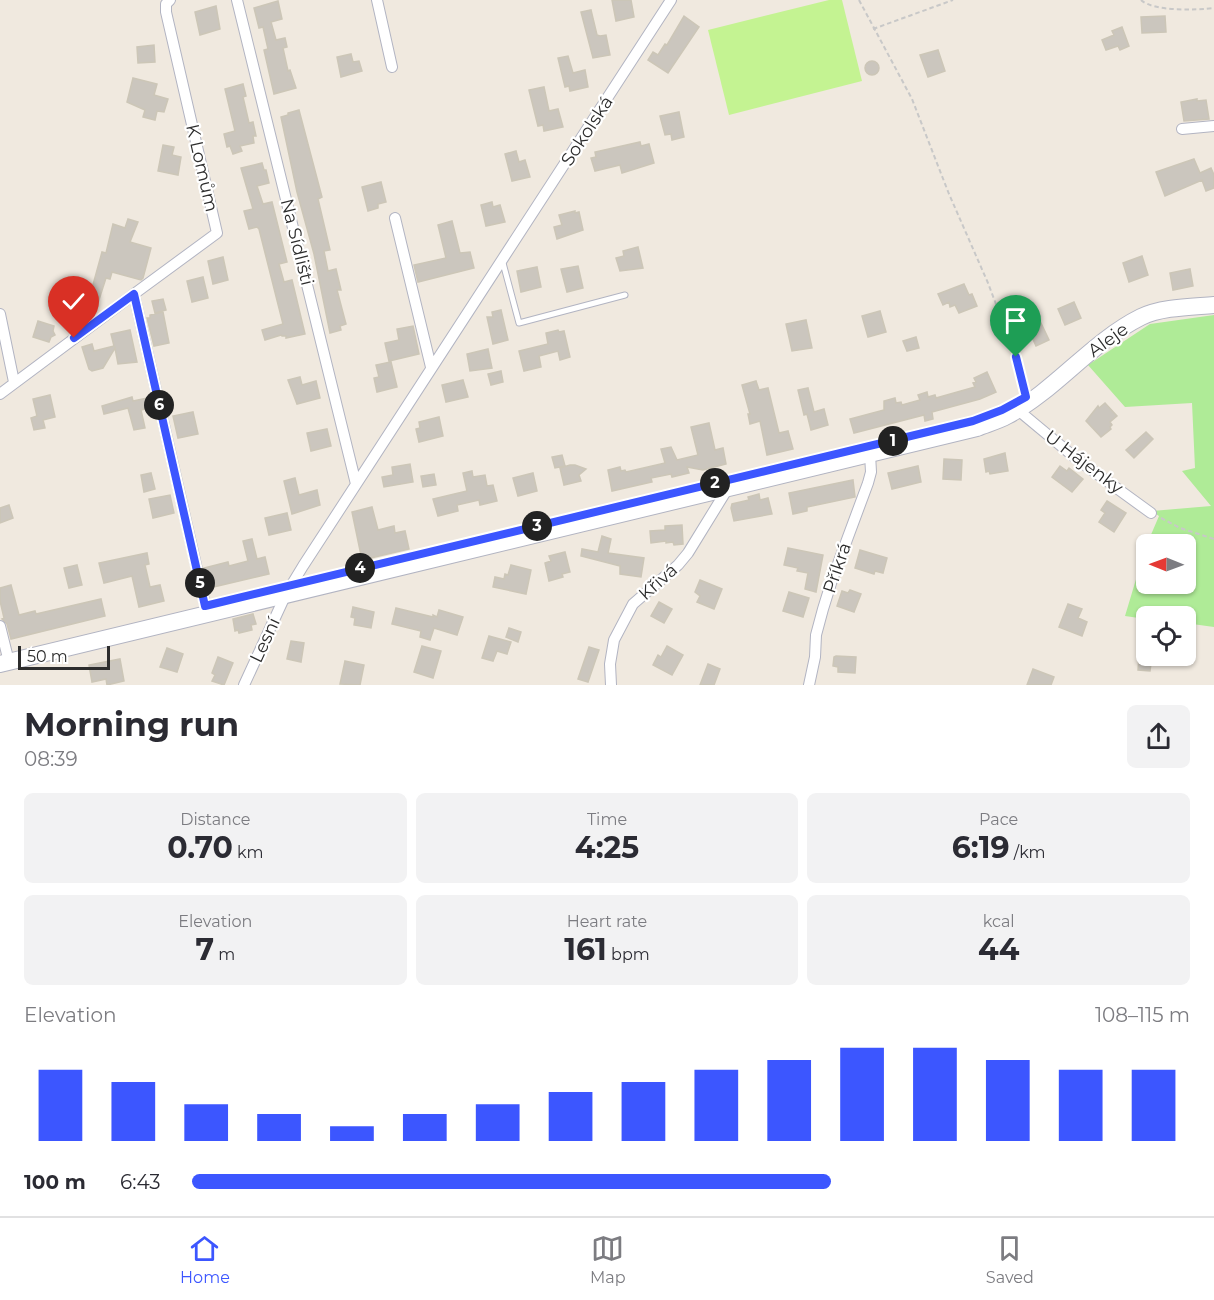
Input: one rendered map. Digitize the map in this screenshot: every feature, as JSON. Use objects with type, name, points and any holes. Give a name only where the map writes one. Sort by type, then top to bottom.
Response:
[{"type":"street","name":"Na Sídlišti","points":[[237,0],[356,484]]},
{"type":"street","points":[[377,0],[392,67]]},
{"type":"street","name":"Sokolská","points":[[286,594],[671,0]]},
{"type":"street","name":"K Lomům","points":[[0,394],[217,232],[168,2]]},
{"type":"street","points":[[1182,129],[1214,126]]},
{"type":"street","points":[[395,218],[431,367]]},
{"type":"street","points":[[134,294],[207,613]]},
{"type":"street","name":"Aleje","points":[[4,663],[977,428],[1006,417],[1023,407],[1109,338],[1143,317],[1158,312],[1214,305]]},
{"type":"street","points":[[0,314],[15,382]]},
{"type":"street","name":"U Hájenky","points":[[1023,407],[1078,460],[1151,513]]},
{"type":"street","name":"Příkrá","points":[[809,685],[815,657],[816,634],[832,580],[868,483],[871,472],[870,454]]},
{"type":"street","name":"Křivá","points":[[611,685],[610,664],[615,640],[633,604],[671,572],[688,553],[728,488]]},
{"type":"street","name":"Lesní","points":[[244,685],[286,594]]},
{"type":"street","points":[[0,626],[4,663]]},
{"type":"lane","points":[[502,261],[519,323],[625,295]]},
{"type":"path","points":[[858,0],[912,99],[949,194],[988,284],[1012,346],[1023,407]]},
{"type":"path","points":[[873,29],[953,0]]},
{"type":"path","points":[[1141,0],[1144,3],[1165,8],[1214,8]]},
{"type":"path","points":[[1151,513],[1180,528],[1214,539]]},
{"type":"green space","points":[[829,0],[842,0],[862,81],[729,115],[708,30]]},
{"type":"green space","points":[[1214,315],[1214,627],[1196,625],[1196,606],[1136,606],[1136,618],[1125,616],[1136,579],[1136,594],[1196,594],[1196,534],[1151,534],[1159,516],[1152,511],[1211,506],[1182,471],[1195,468],[1192,403],[1125,407],[1088,365],[1150,324]]},
{"type":"building","points":[[612,0],[631,0],[634,17],[616,21]]},
{"type":"building","points":[[278,1],[282,19],[271,22],[276,40],[285,38],[287,47],[283,48],[288,71],[290,70],[296,88],[274,94],[264,50],[268,49],[263,27],[259,28],[254,8]]},
{"type":"building","points":[[216,6],[220,29],[200,35],[195,12]]},
{"type":"building","points":[[591,10],[597,35],[606,35],[610,55],[593,58],[581,12]]},
{"type":"building","points":[[684,16],[699,27],[668,73],[648,60],[653,52],[658,55],[665,44],[667,45]]},
{"type":"building","points":[[1165,16],[1166,32],[1142,33],[1141,17]]},
{"type":"building","points":[[1122,27],[1129,46],[1120,50],[1118,46],[1106,50],[1102,40],[1114,35],[1112,31]]},
{"type":"building","points":[[154,45],[155,62],[138,63],[137,47]]},
{"type":"building","points":[[938,50],[945,71],[928,77],[920,55]]},
{"type":"building","points":[[351,54],[353,62],[359,61],[362,71],[341,77],[337,57]]},
{"type":"building","points":[[568,56],[573,73],[585,70],[588,87],[570,91],[569,86],[565,87],[558,58]]},
{"type":"building","points":[[872,61],[877,63],[879,68],[877,73],[872,75],[867,73],[865,68],[867,63]]},
{"type":"building","points":[[133,78],[157,84],[154,95],[168,99],[164,112],[157,111],[155,120],[143,117],[145,110],[127,102]]},
{"type":"building","points":[[243,84],[246,96],[243,97],[249,123],[253,122],[256,136],[253,136],[254,143],[240,146],[242,151],[233,154],[230,146],[227,147],[224,134],[235,131],[225,89]]},
{"type":"building","points":[[544,87],[549,111],[558,109],[563,127],[544,131],[543,125],[538,126],[529,90]]},
{"type":"building","points":[[1197,99],[1197,101],[1206,100],[1209,119],[1184,121],[1181,102]]},
{"type":"building","points":[[299,110],[322,197],[318,199],[330,250],[324,251],[328,271],[336,269],[341,290],[337,290],[346,324],[340,326],[341,330],[330,333],[314,254],[297,192],[281,117]]},
{"type":"building","points":[[679,112],[684,137],[672,140],[671,134],[665,135],[660,116]]},
{"type":"building","points":[[640,142],[641,146],[649,144],[654,163],[622,173],[620,165],[595,171],[591,158],[596,157],[595,152]]},
{"type":"building","points":[[163,145],[174,147],[172,155],[181,157],[178,175],[158,171]]},
{"type":"building","points":[[516,151],[519,162],[525,160],[530,177],[512,181],[505,154]]},
{"type":"building","points":[[1194,159],[1200,173],[1211,168],[1214,175],[1214,188],[1206,191],[1202,180],[1165,196],[1156,172]]},
{"type":"building","points":[[262,163],[269,183],[257,186],[263,204],[272,202],[287,262],[279,264],[284,282],[292,280],[305,334],[286,338],[281,335],[265,340],[262,330],[283,324],[259,229],[257,227],[249,229],[244,211],[253,209],[241,168]]},
{"type":"building","points":[[381,182],[386,202],[368,211],[362,187]]},
{"type":"building","points":[[492,202],[493,207],[500,205],[505,222],[486,226],[481,205]]},
{"type":"building","points":[[575,211],[575,213],[579,212],[583,230],[557,239],[554,227],[562,225],[559,215]]},
{"type":"building","points":[[128,219],[138,222],[130,242],[151,248],[143,278],[141,280],[112,272],[110,279],[106,278],[95,312],[83,308],[79,320],[69,317],[80,293],[83,294],[84,290],[91,292],[102,252],[106,253],[113,224],[125,228]]},
{"type":"building","points":[[452,221],[460,253],[470,252],[474,268],[418,282],[414,265],[446,258],[438,225]]},
{"type":"building","points":[[638,247],[643,268],[620,271],[616,258],[624,256],[623,251]]},
{"type":"building","points":[[1142,256],[1148,275],[1129,282],[1123,263]]},
{"type":"building","points":[[223,257],[228,280],[213,284],[208,261]]},
{"type":"building","points":[[578,266],[583,288],[567,292],[561,269]]},
{"type":"building","points":[[537,267],[541,287],[521,292],[517,271]]},
{"type":"building","points":[[1190,269],[1193,286],[1173,290],[1170,273]]},
{"type":"building","points":[[203,277],[208,298],[192,302],[187,281]]},
{"type":"building","points":[[964,284],[969,295],[972,294],[977,306],[959,313],[955,305],[950,307],[949,302],[943,305],[938,294]]},
{"type":"building","points":[[163,299],[166,310],[155,313],[152,301]]},
{"type":"building","points":[[1074,302],[1081,318],[1065,325],[1058,309]]},
{"type":"building","points":[[501,310],[508,340],[493,344],[487,317],[493,317],[492,312]]},
{"type":"building","points":[[880,311],[886,332],[868,337],[862,316]]},
{"type":"building","points":[[163,312],[169,343],[154,346],[147,318]]},
{"type":"building","points":[[1032,313],[1036,323],[1040,321],[1049,340],[1036,346],[1023,317]]},
{"type":"building","points":[[806,320],[812,348],[792,351],[786,324]]},
{"type":"building","points":[[38,321],[54,326],[55,335],[49,342],[33,337]]},
{"type":"building","points":[[413,326],[419,354],[389,361],[385,343],[399,340],[397,329]]},
{"type":"building","points":[[130,330],[137,362],[118,364],[115,348],[103,368],[92,371],[89,369],[82,347],[92,344],[94,351],[114,346],[111,334]]},
{"type":"building","points":[[558,330],[559,332],[564,331],[570,357],[560,360],[558,351],[539,356],[541,367],[524,371],[519,351],[548,344],[546,333]]},
{"type":"building","points":[[916,337],[919,348],[907,351],[903,341]]},
{"type":"building","points":[[488,349],[492,368],[470,371],[467,354]]},
{"type":"building","points":[[391,362],[397,387],[377,392],[374,378],[379,377],[376,365]]},
{"type":"building","points":[[501,371],[503,382],[491,385],[488,374]]},
{"type":"building","points":[[987,372],[996,392],[980,399],[932,412],[933,419],[925,421],[924,415],[854,433],[850,419],[884,410],[884,401],[895,398],[896,403],[901,402],[902,405],[920,400],[918,395],[927,392],[928,397],[935,395],[936,398],[975,387],[974,378]]},
{"type":"building","points":[[300,377],[302,385],[316,381],[320,398],[297,404],[288,380]]},
{"type":"building","points":[[463,380],[468,397],[446,402],[442,385]]},
{"type":"building","points":[[756,381],[759,390],[768,388],[779,433],[788,431],[793,449],[767,455],[760,421],[750,424],[748,414],[750,414],[742,385]]},
{"type":"building","points":[[808,388],[814,412],[824,409],[828,425],[811,430],[807,414],[804,415],[798,390]]},
{"type":"building","points":[[50,395],[55,417],[43,420],[45,428],[34,430],[31,418],[37,416],[33,399]]},
{"type":"building","points":[[132,397],[133,401],[148,398],[150,408],[141,410],[145,428],[134,430],[128,408],[104,414],[102,406]]},
{"type":"building","points":[[1105,403],[1117,416],[1110,422],[1111,429],[1101,437],[1086,421],[1098,406],[1099,408]]},
{"type":"building","points":[[193,412],[198,434],[178,438],[173,416]]},
{"type":"building","points":[[439,417],[443,436],[419,442],[416,429],[420,428],[419,422]]},
{"type":"building","points":[[709,423],[715,450],[723,448],[726,464],[703,470],[687,467],[689,473],[651,478],[652,482],[612,491],[608,470],[620,467],[621,471],[626,472],[665,463],[661,449],[671,447],[677,460],[698,455],[691,427]]},
{"type":"building","points":[[327,429],[331,446],[311,451],[307,433]]},
{"type":"building","points":[[1146,432],[1153,439],[1134,458],[1126,450]]},
{"type":"building","points":[[1005,453],[1008,471],[990,474],[989,471],[986,472],[984,459]]},
{"type":"building","points":[[562,455],[565,466],[555,468],[552,457]]},
{"type":"building","points":[[944,459],[962,460],[961,480],[943,479]]},
{"type":"building","points":[[410,464],[413,482],[384,487],[382,477],[393,475],[392,467]]},
{"type":"building","points":[[570,465],[586,469],[579,475],[581,481],[564,485],[560,468]]},
{"type":"building","points":[[918,466],[921,482],[892,489],[888,473]]},
{"type":"building","points":[[1060,466],[1067,471],[1069,468],[1083,479],[1072,492],[1052,477]]},
{"type":"building","points":[[472,471],[473,477],[485,475],[487,486],[493,485],[497,501],[480,505],[479,500],[457,505],[458,511],[438,516],[433,499],[467,491],[463,473]]},
{"type":"building","points":[[151,473],[155,489],[144,492],[141,475]]},
{"type":"building","points":[[533,473],[537,491],[518,496],[513,478]]},
{"type":"building","points":[[434,474],[436,485],[423,487],[421,476]]},
{"type":"building","points":[[295,478],[299,495],[317,490],[320,505],[292,514],[284,481]]},
{"type":"building","points":[[853,480],[855,497],[807,507],[807,511],[793,514],[789,493]]},
{"type":"building","points":[[759,494],[760,500],[768,498],[772,514],[734,521],[732,504],[749,500],[748,497]]},
{"type":"building","points":[[170,495],[174,513],[153,518],[149,499]]},
{"type":"building","points":[[1107,501],[1126,513],[1114,532],[1099,522],[1105,513],[1101,510]]},
{"type":"building","points":[[9,505],[13,518],[0,523],[0,508]]},
{"type":"building","points":[[372,507],[378,530],[394,526],[395,533],[405,531],[409,549],[362,560],[352,512]]},
{"type":"building","points":[[287,513],[291,530],[269,535],[265,518]]},
{"type":"building","points":[[682,525],[683,544],[674,545],[673,542],[666,543],[666,541],[651,543],[650,531],[665,530],[665,526]]},
{"type":"building","points":[[602,536],[611,539],[608,553],[644,558],[641,577],[620,574],[620,566],[581,556],[582,549],[598,552]]},
{"type":"building","points":[[252,539],[257,559],[265,557],[269,574],[209,588],[204,568],[228,562],[229,566],[248,561],[243,541]]},
{"type":"building","points":[[788,548],[823,555],[816,592],[805,589],[808,573],[784,565]]},
{"type":"building","points":[[860,550],[887,558],[883,573],[875,571],[874,574],[855,568]]},
{"type":"building","points":[[565,552],[570,572],[562,574],[563,577],[549,581],[545,563],[551,561],[549,556]]},
{"type":"building","points":[[147,553],[149,564],[145,565],[150,587],[160,585],[164,601],[139,607],[132,576],[104,583],[99,563]]},
{"type":"building","points":[[77,565],[82,585],[69,588],[64,568]]},
{"type":"building","points":[[511,565],[531,570],[526,594],[493,587],[495,577],[504,579]]},
{"type":"building","points":[[700,580],[722,589],[714,609],[697,602],[700,596],[695,592]]},
{"type":"building","points":[[11,585],[19,615],[35,611],[36,614],[101,599],[105,616],[11,639],[7,624],[2,619],[4,618],[0,588]]},
{"type":"building","points":[[850,590],[861,594],[854,612],[837,606],[842,591],[848,593]]},
{"type":"building","points":[[789,592],[809,598],[803,617],[783,611]]},
{"type":"building","points":[[659,602],[672,609],[664,623],[651,616]]},
{"type":"building","points":[[1068,604],[1082,609],[1078,618],[1087,622],[1082,636],[1059,627]]},
{"type":"building","points":[[353,607],[374,612],[371,628],[354,625],[355,618],[351,617]]},
{"type":"building","points":[[396,608],[433,617],[433,615],[437,617],[439,610],[463,617],[457,635],[434,628],[430,640],[420,637],[421,631],[392,624]]},
{"type":"building","points":[[253,614],[256,624],[251,625],[252,630],[239,633],[238,630],[235,631],[233,619]]},
{"type":"building","points":[[509,628],[521,632],[518,642],[506,637]]},
{"type":"building","points":[[489,636],[511,642],[507,654],[497,651],[493,661],[482,658]]},
{"type":"building","points":[[291,641],[304,643],[301,662],[287,659]]},
{"type":"building","points":[[422,646],[441,651],[433,678],[414,672]]},
{"type":"building","points":[[667,646],[683,655],[672,675],[653,665],[658,655],[661,657]]},
{"type":"building","points":[[589,647],[599,650],[588,682],[578,679]]},
{"type":"building","points":[[167,648],[183,654],[177,672],[160,667]]},
{"type":"building","points":[[836,656],[856,657],[855,673],[838,672],[838,667],[833,666]]},
{"type":"building","points":[[218,657],[233,663],[224,685],[212,681],[215,675],[212,673]]},
{"type":"building","points":[[120,659],[124,681],[107,685],[106,679],[92,682],[89,665]]},
{"type":"building","points":[[345,661],[364,665],[360,685],[340,684]]},
{"type":"building","points":[[708,664],[720,669],[714,685],[700,685]]},
{"type":"building","points":[[1138,666],[1151,666],[1150,671],[1138,670]]},
{"type":"building","points":[[1033,669],[1054,677],[1051,685],[1027,685]]},
{"type":"route","points":[[74,338],[134,294],[205,606],[973,421],[1002,410],[1026,397],[1016,357]]}]
